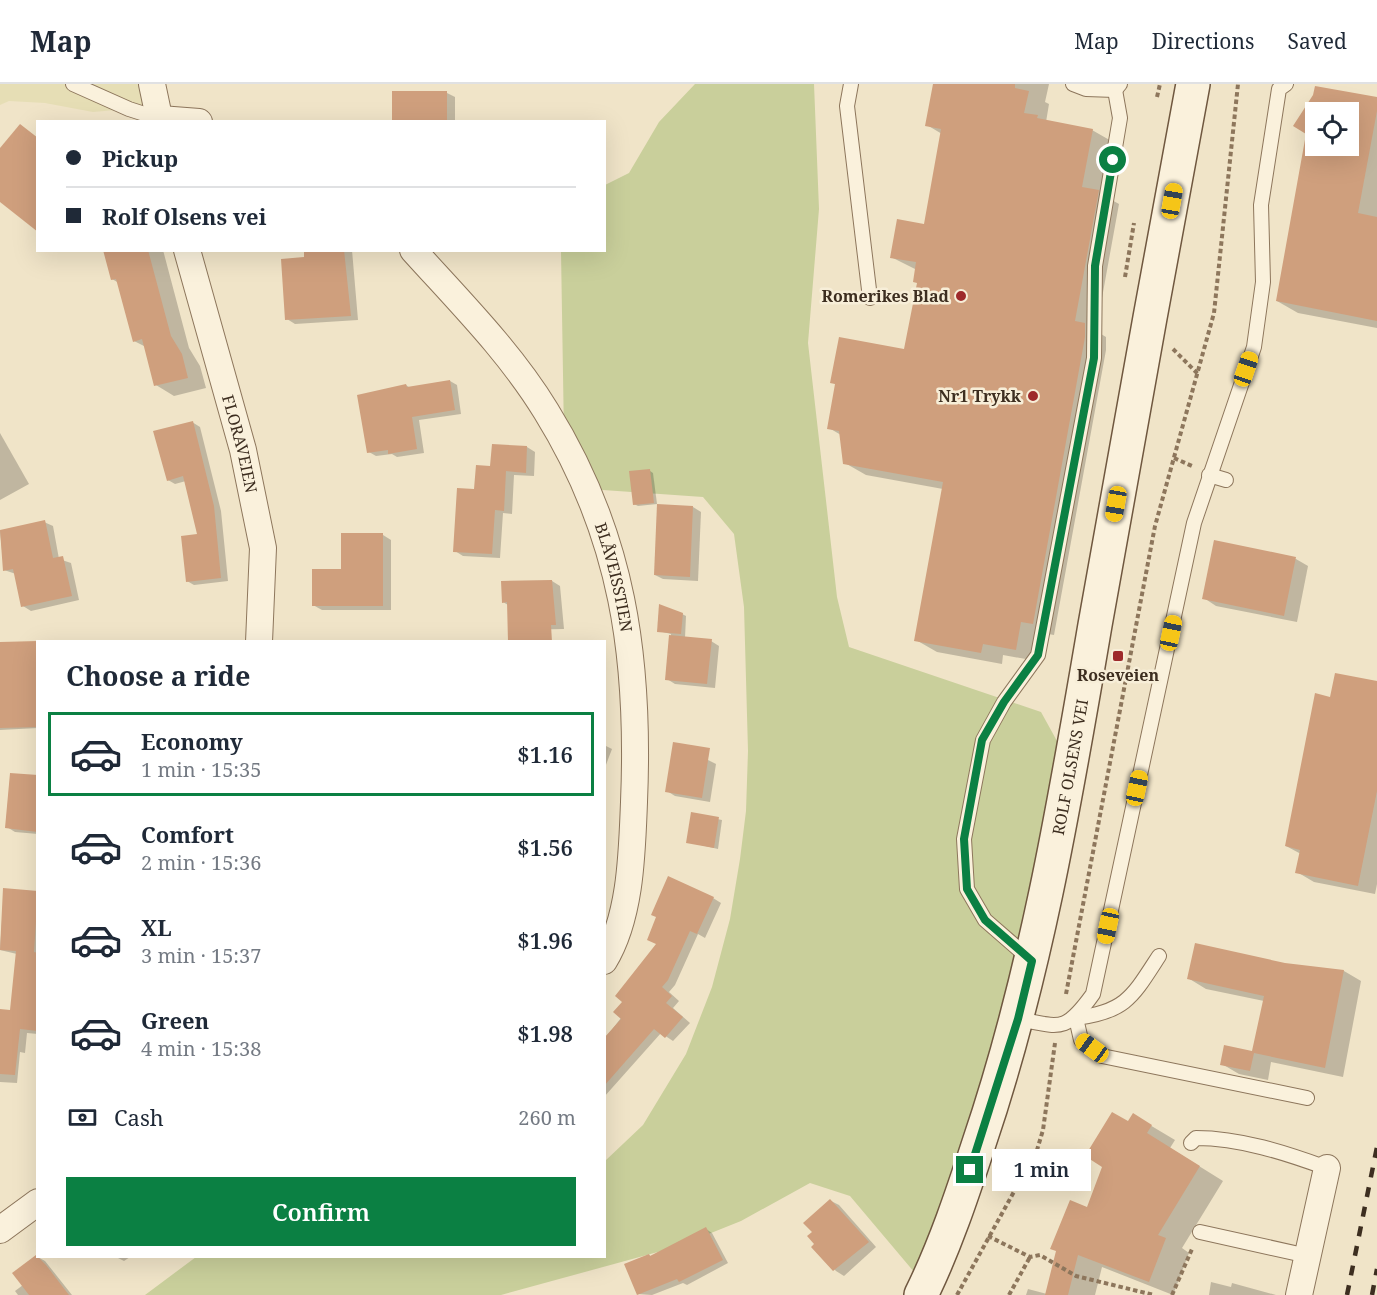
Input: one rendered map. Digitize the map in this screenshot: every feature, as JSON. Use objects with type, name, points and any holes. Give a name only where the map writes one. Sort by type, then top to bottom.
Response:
[{"type":"main road","name":"ROLF OLSENS VEI","points":[[921,1295],[958,1208],[1018,1019],[1057,851],[1124,458],[1193,84]]},
{"type":"street","points":[[152,84],[160,120]]},
{"type":"street","name":"FLORAVEIEN","points":[[188,252],[243,450],[263,548],[259,640]]},
{"type":"street","name":"BLÅVEISSTIEN","points":[[415,252],[503,353],[546,410],[589,493],[611,555],[625,606],[635,708],[636,769],[629,882],[622,914],[606,956]]},
{"type":"street","points":[[1299,1295],[1327,1168]]},
{"type":"street","points":[[0,1230],[36,1203]]},
{"type":"lane","points":[[73,84],[129,110],[160,120]]},
{"type":"lane","points":[[851,84],[847,106],[870,298]]},
{"type":"lane","points":[[1032,961],[985,920],[967,889],[964,839],[982,740],[1004,702],[1038,655],[1094,358],[1095,266],[1120,118],[1117,87],[1086,89],[1073,84]]},
{"type":"lane","points":[[1286,84],[1279,89],[1261,205],[1263,282],[1254,347],[1194,523],[1093,994],[1076,1018],[1081,1040],[1102,1056],[1306,1098]]},
{"type":"lane","points":[[1209,475],[1226,480]]},
{"type":"lane","points":[[1018,1019],[1059,1027],[1076,1018],[1102,1015],[1131,998],[1159,956]]},
{"type":"lane","points":[[1191,1143],[1196,1138],[1216,1138],[1295,1157],[1327,1168]]},
{"type":"lane","points":[[1200,1232],[1308,1256]]},
{"type":"path","points":[[957,1295],[1038,1150],[1043,1130],[1059,1027],[1155,526],[1198,374],[1218,283],[1238,84]]},
{"type":"path","points":[[1166,342],[1198,374]]},
{"type":"path","points":[[1172,1295],[1200,1232]]},
{"type":"path","points":[[988,1236],[1030,1257],[1040,1255],[1076,1276],[1154,1295]]},
{"type":"path","points":[[1009,1295],[1030,1257]]},
{"type":"shaded area","points":[[0,84],[156,84],[161,106],[93,112],[45,103],[9,101],[0,105]]},
{"type":"green space","points":[[695,84],[814,84],[819,209],[808,343],[837,597],[849,647],[1041,712],[1057,741],[1056,765],[1007,1009],[920,1279],[850,1196],[810,1183],[741,1221],[676,1247],[501,1295],[145,1295],[195,1258],[606,1258],[606,1160],[643,1125],[686,1054],[712,987],[730,919],[746,811],[748,751],[744,607],[734,534],[703,497],[603,490],[579,485],[564,436],[561,252],[606,252],[606,184],[629,173],[659,122]]},
{"type":"building","points":[[933,84],[1015,84],[1015,88],[1029,91],[1024,113],[1038,115],[1037,118],[1093,129],[1082,187],[1099,190],[1075,321],[1085,323],[1085,337],[1033,624],[1021,622],[1016,650],[983,644],[981,653],[914,641],[943,482],[843,464],[839,431],[827,429],[835,384],[830,383],[839,337],[904,349],[917,283],[913,282],[916,262],[890,258],[897,219],[924,224],[941,129],[925,126]]},
{"type":"building","points":[[1315,86],[1377,97],[1377,111],[1358,213],[1377,217],[1377,321],[1276,301],[1305,140],[1305,156],[1359,156],[1359,102],[1308,102]]},
{"type":"building","points":[[392,91],[447,91],[447,120],[392,120]]},
{"type":"building","points":[[1305,107],[1305,133],[1293,126]]},
{"type":"building","points":[[20,124],[36,136],[36,230],[0,202],[0,148]]},
{"type":"building","points":[[104,252],[149,252],[171,336],[182,354],[188,378],[154,386],[142,339],[133,342],[116,279],[111,280]]},
{"type":"building","points":[[304,252],[344,252],[351,316],[285,320],[281,259],[304,257]]},
{"type":"building","points":[[450,380],[455,410],[412,417],[417,449],[388,454],[388,450],[367,453],[357,395],[406,384],[407,387]]},
{"type":"building","points":[[193,421],[214,506],[221,578],[186,582],[181,536],[197,534],[183,476],[167,481],[153,431]]},
{"type":"building","points":[[492,444],[527,446],[526,473],[506,471],[504,511],[495,510],[492,554],[453,552],[457,488],[474,489],[476,465],[490,466]]},
{"type":"building","points":[[650,469],[654,503],[633,505],[629,471]]},
{"type":"building","points":[[657,504],[693,506],[690,577],[654,575]]},
{"type":"building","points":[[45,520],[53,558],[63,556],[72,596],[21,607],[13,569],[3,571],[0,530]]},
{"type":"building","points":[[341,533],[383,533],[383,606],[312,606],[312,569],[341,569]]},
{"type":"building","points":[[1214,540],[1296,557],[1284,616],[1202,599]]},
{"type":"building","points":[[552,580],[556,625],[551,625],[552,640],[508,640],[507,602],[502,603],[501,581]]},
{"type":"building","points":[[659,604],[683,613],[681,634],[657,632]]},
{"type":"building","points":[[669,635],[712,639],[707,684],[665,680]]},
{"type":"building","points":[[36,641],[36,727],[0,728],[0,642]]},
{"type":"building","points":[[1335,673],[1377,681],[1377,791],[1358,886],[1295,873],[1300,850],[1285,846],[1315,693],[1330,697]]},
{"type":"building","points":[[673,742],[710,748],[702,798],[665,792]]},
{"type":"building","points":[[10,773],[36,775],[36,832],[5,828]]},
{"type":"building","points":[[691,812],[719,817],[714,848],[686,843]]},
{"type":"building","points":[[668,876],[714,897],[697,934],[690,931],[668,980],[662,987],[672,996],[666,1003],[683,1017],[665,1038],[654,1029],[606,1084],[606,1036],[621,1019],[613,1012],[622,1002],[615,996],[656,944],[647,940],[656,917],[651,915]]},
{"type":"building","points":[[3,888],[36,891],[34,952],[36,952],[36,1031],[20,1029],[15,1075],[0,1074],[0,1009],[10,1010],[16,951],[0,950]]},
{"type":"building","points":[[1195,943],[1285,963],[1344,970],[1325,1068],[1254,1053],[1250,1071],[1220,1065],[1224,1045],[1252,1051],[1264,996],[1187,979]]},
{"type":"building","points":[[1112,1112],[1128,1121],[1133,1113],[1152,1125],[1147,1133],[1200,1166],[1158,1235],[1166,1238],[1149,1282],[1078,1255],[1068,1295],[1045,1295],[1056,1251],[1050,1249],[1070,1200],[1087,1207],[1102,1167],[1085,1156]]},
{"type":"building","points":[[830,1199],[869,1242],[833,1271],[811,1247],[814,1244],[807,1236],[812,1232],[803,1223]]},
{"type":"building","points":[[706,1227],[723,1260],[679,1282],[677,1279],[637,1295],[624,1264],[649,1254],[650,1256]]},
{"type":"building","points":[[36,1255],[36,1258],[46,1265],[69,1295],[29,1295],[12,1273]]},
{"type":"railway","points":[[1347,1295],[1377,1147]]},
{"type":"railway","points":[[1372,1295],[1377,1269]]},
{"type":"place","name":"Romerikes Blad","points":[[961,296]]},
{"type":"place","name":"Nr1 Trykk","points":[[1033,396]]},
{"type":"place","name":"Roseveien","points":[[1118,656]]},
{"type":"route","points":[[970,1170],[1018,1019],[1032,961],[985,920],[967,889],[964,839],[982,740],[1004,702],[1038,655],[1094,358],[1095,266],[1113,160]]}]
